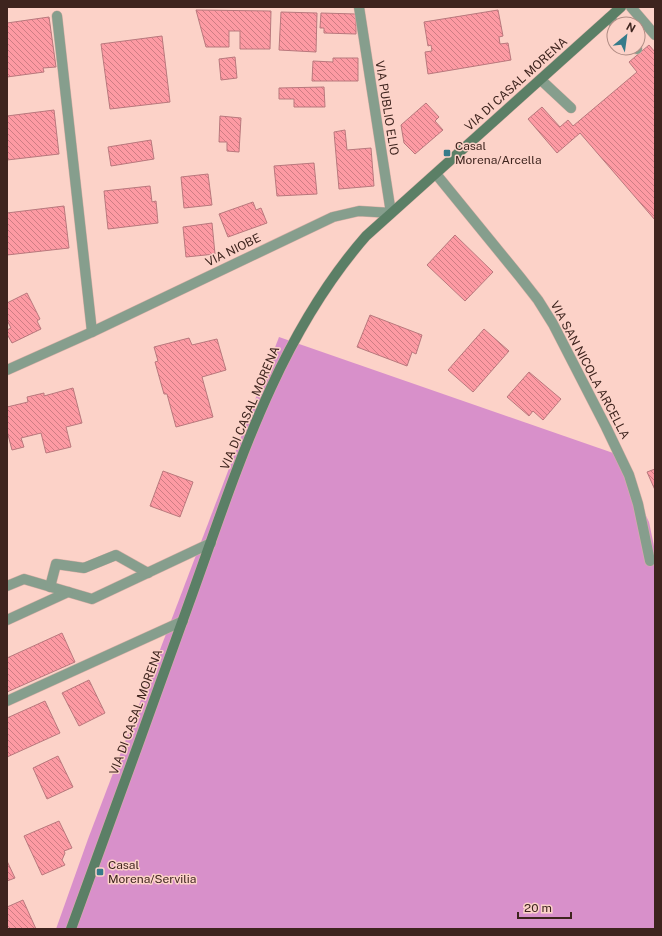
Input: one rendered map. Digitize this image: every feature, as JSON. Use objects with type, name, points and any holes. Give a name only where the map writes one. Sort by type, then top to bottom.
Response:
[{"type":"main road","name":"VIA DI CASAL MORENA","points":[[615,16],[621,7]]},
{"type":"main road","name":"VIA DI CASAL MORENA","points":[[72,929],[238,469],[263,407],[308,315],[325,287],[366,236],[541,80],[606,26]]},
{"type":"street","name":"VIA PUBLIO ELIO","points":[[359,7],[391,213]]},
{"type":"street","points":[[631,7],[655,35]]},
{"type":"street","points":[[57,16],[92,332]]},
{"type":"street","points":[[541,80],[571,108]]},
{"type":"street","name":"VIA SAN NICOLA ARCELLA","points":[[436,174],[520,277],[551,320],[629,475],[638,504],[650,561]]},
{"type":"street","name":"VIA NIOBE","points":[[7,370],[92,332],[333,217],[359,211],[391,213]]},
{"type":"street","points":[[7,586],[24,579],[92,599],[211,543]]},
{"type":"street","points":[[50,587],[56,564],[84,568],[116,555],[148,573]]},
{"type":"street","points":[[7,620],[68,592]]},
{"type":"street","points":[[7,701],[183,621]]},
{"type":"shaded area","points":[[279,337],[616,454],[649,522],[655,551],[655,929],[56,929],[88,839]]},
{"type":"building","points":[[196,10],[271,11],[270,49],[240,49],[240,31],[229,31],[229,47],[206,47]]},
{"type":"building","points":[[498,10],[503,36],[499,37],[500,44],[508,43],[511,60],[428,74],[425,52],[432,51],[431,45],[428,46],[424,22]]},
{"type":"building","points":[[281,12],[317,13],[316,52],[279,50]]},
{"type":"building","points":[[321,13],[356,14],[356,34],[324,33],[324,28],[320,28]]},
{"type":"building","points":[[49,17],[56,67],[43,68],[44,72],[7,77],[7,23]]},
{"type":"building","points":[[162,36],[170,102],[110,109],[101,44]]},
{"type":"building","points":[[649,45],[655,52],[655,220],[580,133],[557,153],[528,119],[542,107],[560,127],[568,120],[573,126],[637,72],[629,62],[636,56],[646,56],[646,48]]},
{"type":"building","points":[[235,57],[237,78],[221,80],[219,59]]},
{"type":"building","points":[[333,58],[358,58],[358,81],[312,81],[313,61],[333,62]]},
{"type":"building","points":[[324,87],[325,107],[294,107],[294,99],[279,99],[279,88]]},
{"type":"building","points":[[426,103],[439,117],[435,121],[443,130],[415,154],[404,143],[401,125]]},
{"type":"building","points":[[54,110],[59,154],[7,160],[7,116]]},
{"type":"building","points":[[220,116],[241,118],[239,152],[227,151],[227,142],[219,142]]},
{"type":"building","points":[[345,130],[347,150],[371,148],[374,186],[339,189],[334,132]]},
{"type":"building","points":[[151,140],[154,159],[111,166],[108,147]]},
{"type":"building","points":[[314,163],[317,194],[277,196],[274,166]]},
{"type":"building","points":[[208,174],[212,205],[184,208],[181,177]]},
{"type":"building","points":[[150,186],[152,202],[156,201],[158,223],[108,229],[104,191]]},
{"type":"building","points":[[253,202],[256,210],[261,208],[267,223],[228,237],[219,214]]},
{"type":"building","points":[[64,206],[69,248],[7,255],[7,213]]},
{"type":"building","points":[[212,223],[215,254],[186,257],[183,227]]},
{"type":"building","points":[[455,235],[493,272],[465,301],[427,265]]},
{"type":"building","points":[[27,293],[40,319],[37,321],[41,329],[12,343],[7,334],[7,330],[11,328],[7,320],[7,303]]},
{"type":"building","points":[[370,315],[422,335],[416,354],[412,352],[407,366],[357,347]]},
{"type":"building","points":[[484,329],[509,351],[473,392],[448,370]]},
{"type":"building","points":[[189,338],[192,345],[217,339],[226,370],[202,377],[213,417],[176,427],[167,394],[164,394],[155,362],[158,361],[154,347]]},
{"type":"building","points":[[529,372],[561,399],[543,420],[533,411],[529,416],[507,397]]},
{"type":"building","points":[[73,388],[82,423],[66,427],[71,447],[46,453],[41,433],[21,438],[24,447],[12,450],[7,431],[7,407],[28,402],[27,397],[44,393],[44,396]]},
{"type":"building","points":[[655,469],[655,490],[647,472]]},
{"type":"building","points":[[163,471],[193,482],[180,517],[150,506]]},
{"type":"building","points":[[62,633],[75,662],[7,692],[7,658]]},
{"type":"building","points":[[89,680],[105,713],[79,726],[62,693]]},
{"type":"building","points":[[45,701],[60,733],[7,757],[7,718]]},
{"type":"building","points":[[58,756],[73,787],[47,799],[33,768]]},
{"type":"building","points":[[59,821],[72,848],[64,851],[65,853],[62,860],[65,865],[42,875],[24,836]]},
{"type":"building","points":[[7,861],[15,878],[7,881]]},
{"type":"building","points":[[23,900],[36,929],[7,929],[7,907]]},
{"type":"place","name":"Casal Morena/Arcella","points":[[447,153]]},
{"type":"place","name":"Casal Morena/Servilia","points":[[100,872]]}]
